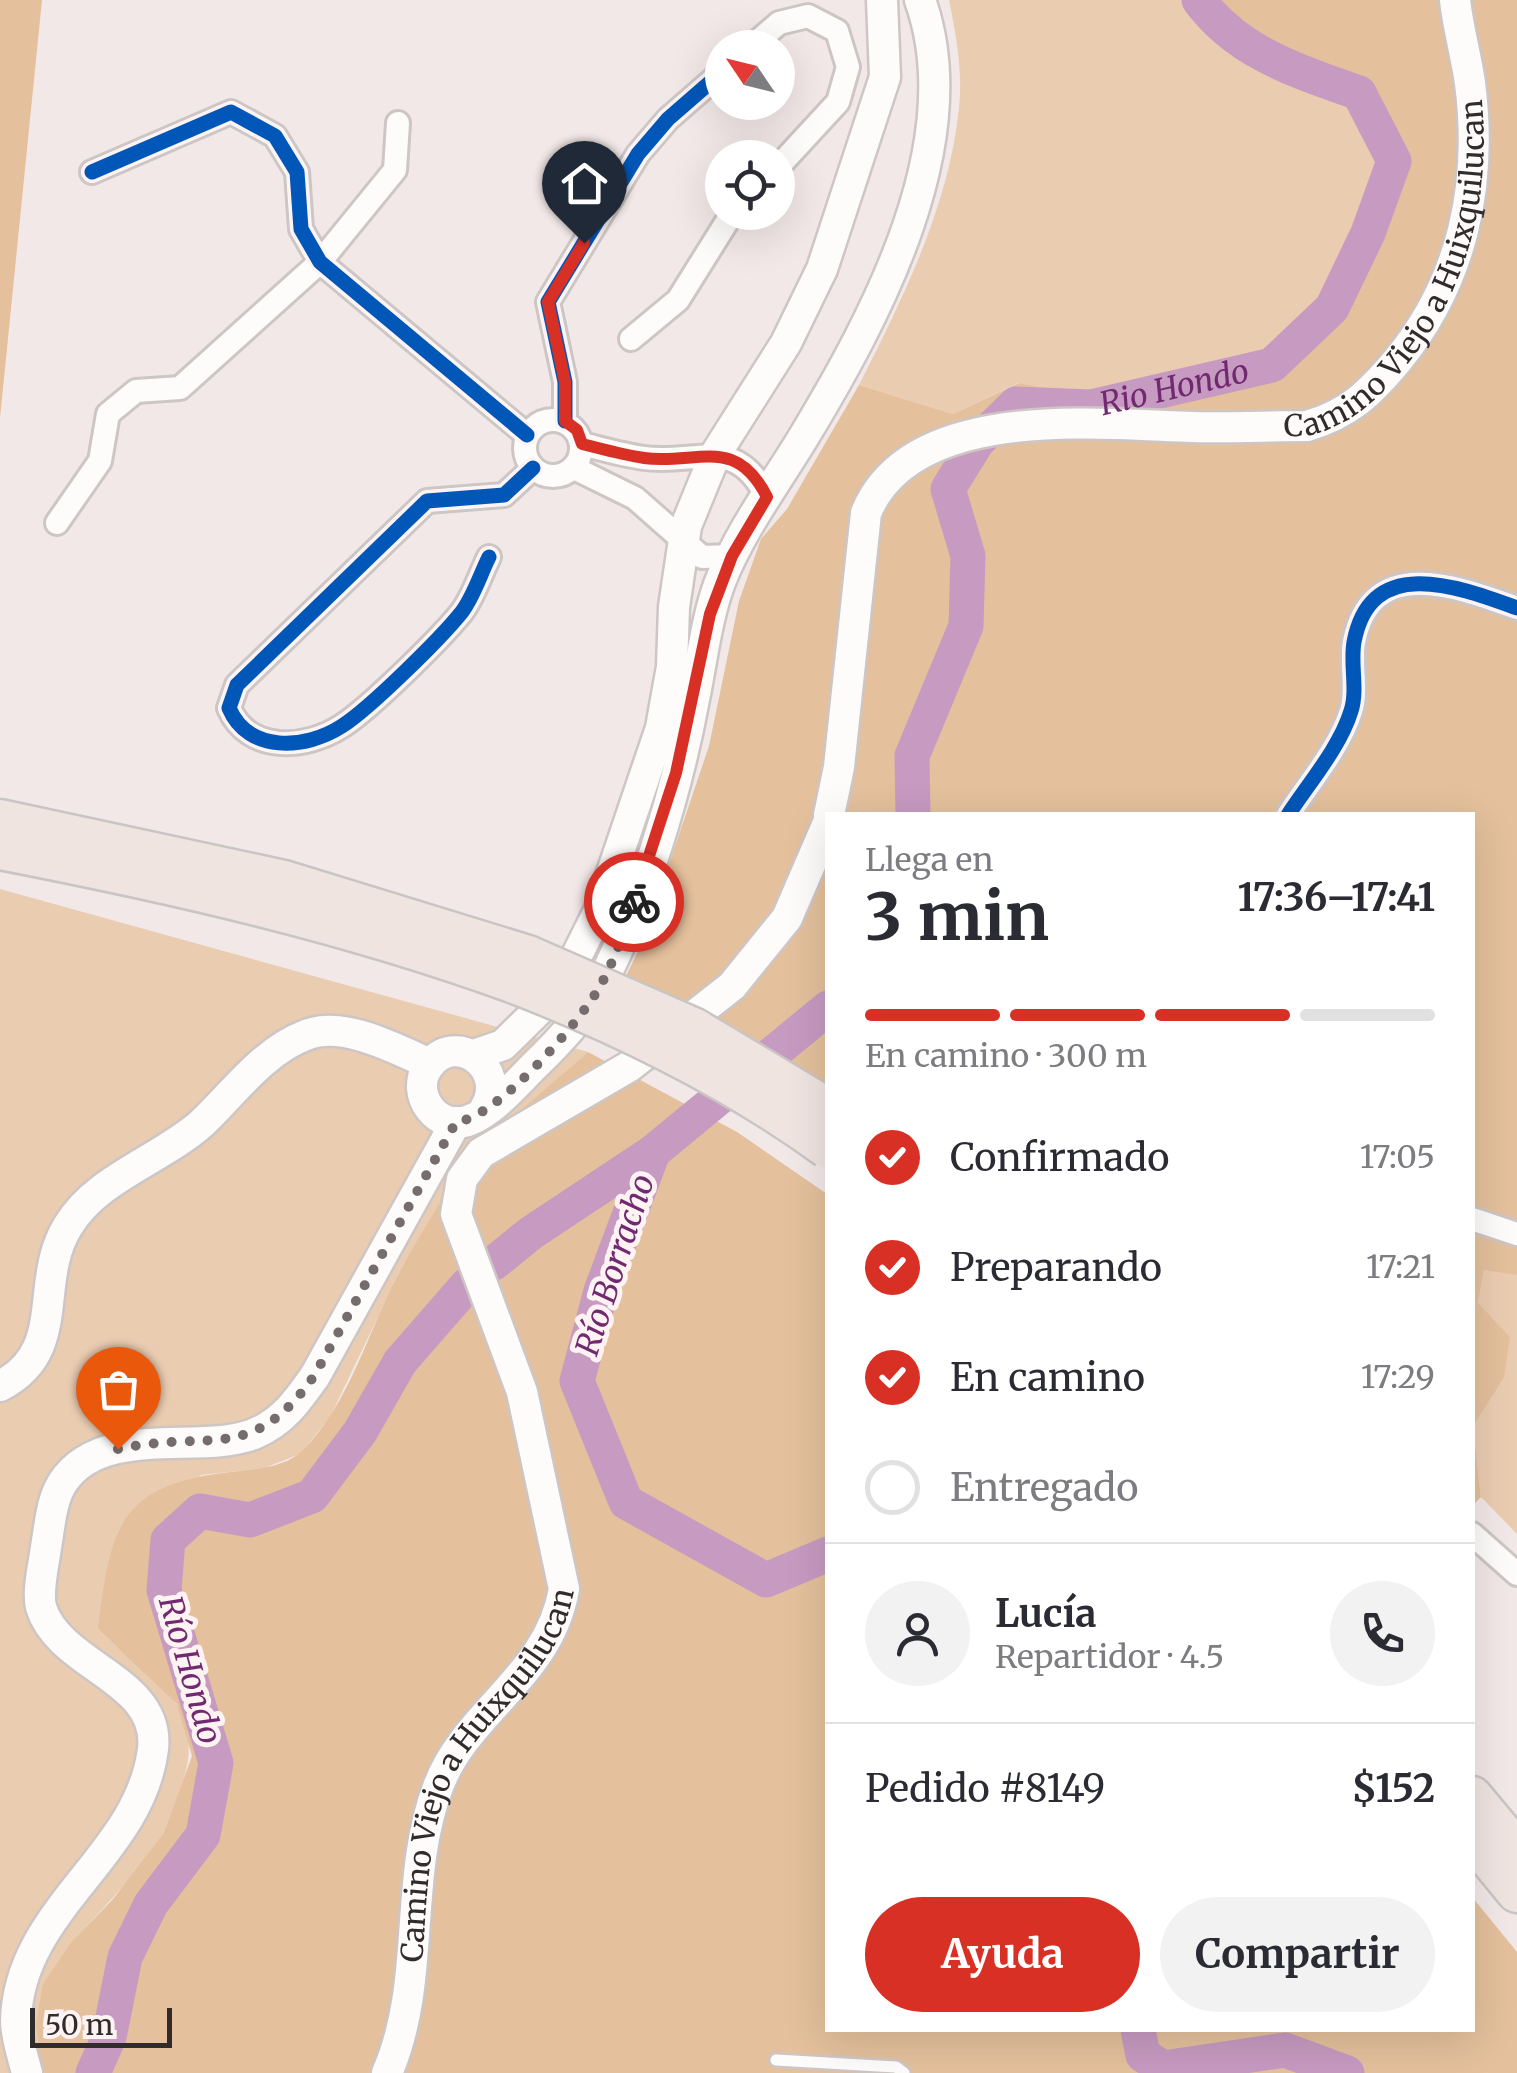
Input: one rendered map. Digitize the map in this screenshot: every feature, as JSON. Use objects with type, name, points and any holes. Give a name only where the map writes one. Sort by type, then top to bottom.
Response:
[{"type":"highway","points":[[0,820],[284,880],[521,970],[693,1028],[825,1107]]},
{"type":"highway","points":[[0,848],[196,890],[521,970],[689,1063],[825,1146]]},
{"type":"highway","points":[[1475,1800],[1517,1851]]},
{"type":"highway","points":[[1475,1842],[1517,1892]]},
{"type":"main road","points":[[882,0],[885,77],[822,270],[786,343],[715,455],[686,526],[687,543],[674,607],[672,668],[661,728],[599,911],[560,989],[502,1044],[474,1055],[450,1052],[430,1064],[422,1080],[423,1098],[432,1112],[456,1122],[472,1119],[537,1064],[599,989],[658,832],[694,701],[710,614],[732,556],[849,360],[881,296],[905,231],[934,115],[932,58],[920,0]]},
{"type":"main road","name":"Camino Viejo a Huixquilucan","points":[[830,812],[840,767],[866,513],[875,490],[898,466],[951,440],[1004,429],[1112,424],[1307,426],[1338,418],[1360,402],[1415,338],[1448,284],[1462,244],[1474,171],[1470,84],[1455,0]]},
{"type":"main road","name":"Camino Viejo a Huixquilucan","points":[[387,2073],[397,2052],[411,1984],[416,1892],[437,1788],[461,1747],[540,1652],[559,1620],[564,1589],[522,1392],[456,1214],[462,1179],[481,1154],[630,1066],[732,986],[787,918],[825,831]]},
{"type":"main road","points":[[0,1386],[19,1377],[40,1354],[54,1258],[68,1226],[92,1196],[200,1124],[276,1054],[307,1034],[339,1032],[390,1046],[430,1064]]},
{"type":"main road","points":[[474,1055],[493,1082],[486,1108]]},
{"type":"main road","points":[[27,2073],[16,2022],[26,1970],[58,1907],[127,1823],[152,1750],[153,1727],[140,1704],[51,1630],[40,1604],[52,1506],[64,1480],[85,1464],[118,1449],[155,1441],[252,1436],[291,1410],[314,1376],[456,1122]]},
{"type":"street","points":[[771,30],[779,23],[808,16],[837,30],[848,67],[838,102],[795,149]]},
{"type":"street","points":[[565,421],[565,382],[548,302],[638,154],[668,119],[705,87]]},
{"type":"street","points":[[92,172],[230,112],[275,136],[298,172],[302,229],[320,262],[527,436]]},
{"type":"street","points":[[58,523],[100,461],[108,414],[136,392],[180,388],[320,262],[396,170],[398,123]]},
{"type":"street","points":[[631,339],[678,300],[722,230]]},
{"type":"street","points":[[550,419],[565,421],[577,430],[582,444],[574,468],[560,476],[546,476],[532,468],[524,453],[527,436],[537,424],[550,419]]},
{"type":"street","points":[[582,444],[646,458],[715,455],[742,463],[757,478],[767,497]]},
{"type":"street","points":[[489,558],[463,612],[342,726],[299,744],[264,741],[238,728],[229,708],[237,685],[427,501],[504,495],[532,468]]},
{"type":"street","points":[[574,468],[636,498],[702,557],[732,556]]},
{"type":"street","points":[[1290,812],[1351,714],[1357,628],[1379,598],[1401,584],[1428,580],[1517,608]]},
{"type":"street","points":[[1475,1220],[1517,1234]]},
{"type":"street","points":[[1475,1537],[1517,1574]]},
{"type":"lane","points":[[776,2060],[896,2067],[904,2073]]},
{"type":"shaded area","points":[[0,0],[42,0],[0,418]]},
{"type":"shaded area","points":[[949,0],[1186,0],[1214,38],[1282,78],[1351,102],[1382,161],[1358,229],[1323,302],[1266,355],[1162,375],[1088,396],[1018,383],[953,414],[859,385],[922,251],[954,144],[960,94]]},
{"type":"shaded area","points":[[1186,0],[1517,0],[1517,1275],[1484,1270],[1478,1303],[1510,1337],[1504,1378],[1475,1424],[1475,812],[825,812],[825,1107],[622,984],[643,941],[709,746],[739,601],[761,539],[787,509],[859,385],[953,414],[1019,383],[1088,396],[1162,375],[1266,355],[1323,301],[1358,229],[1382,161],[1351,102],[1282,78],[1214,38]]},
{"type":"shaded area","points":[[0,889],[588,1052],[467,1165],[398,1275],[330,1417],[300,1454],[264,1468],[201,1475],[98,1629],[176,1703],[188,1733],[189,1754],[164,1834],[72,1945],[53,1975],[40,2006],[37,2039],[48,2073],[0,2073]]},
{"type":"shaded area","points":[[588,1052],[737,1132],[825,1193],[825,2032],[1475,2032],[1475,1900],[1517,1952],[1517,2073],[45,2073],[39,2057],[36,2023],[43,1984],[70,1944],[113,1899],[164,1833],[192,1756],[177,1704],[98,1629],[117,1535],[129,1514],[146,1498],[169,1486],[273,1466],[303,1450],[333,1412],[397,1277],[429,1220],[477,1153]]},
{"type":"shaded area","points":[[1484,1270],[1517,1270],[1517,1534],[1481,1497],[1475,1424],[1504,1378],[1478,1303]]},
{"type":"shaded area","points":[[1475,1444],[1481,1497],[1475,1503]]},
{"type":"waterway","name":"Rio Hondo","points":[[913,812],[912,756],[966,626],[968,556],[948,489],[977,442],[1016,404],[1091,407],[1272,365],[1332,308],[1368,233],[1394,161],[1359,93],[1292,68],[1251,47],[1215,19],[1199,0]]},
{"type":"waterway","name":"Rio Hondo","points":[[494,1263],[531,1233],[653,1152],[825,1010]]},
{"type":"waterway","name":"Río Borracho","points":[[653,1152],[601,1291],[577,1381],[626,1502],[766,1580],[825,1555]]},
{"type":"waterway","name":"Río Hondo","points":[[93,2073],[109,2037],[125,1957],[151,1904],[203,1835],[216,1763],[164,1590],[168,1540],[200,1511],[250,1520],[312,1496],[360,1432],[400,1362],[467,1285]]},
{"type":"waterway","name":"Río Borracho","points":[[1138,2032],[1143,2055],[1163,2068],[1285,2050],[1347,2073]]},
{"type":"cycle path","points":[[565,421],[565,382],[548,302],[638,154],[668,119],[705,87]]},
{"type":"cycle path","points":[[92,172],[231,112],[275,136],[297,172],[301,229],[320,262],[527,435]]},
{"type":"cycle path","points":[[489,557],[469,600],[451,625],[386,690],[342,726],[311,740],[279,743],[263,740],[238,723],[229,708],[237,685],[427,501],[504,495],[533,468]]},
{"type":"cycle path","points":[[1290,812],[1346,724],[1354,694],[1354,642],[1364,614],[1378,596],[1398,587],[1444,586],[1517,608]]},
{"type":"way so far","points":[[118,1449],[155,1441],[252,1436],[291,1410],[314,1376],[456,1122],[480,1114],[537,1064],[599,989],[634,902]]},
{"type":"route","points":[[584,243],[548,302],[565,382],[565,421],[577,430],[582,444],[646,458],[715,455],[742,463],[757,478],[767,497],[720,582],[676,773],[634,902]]}]
